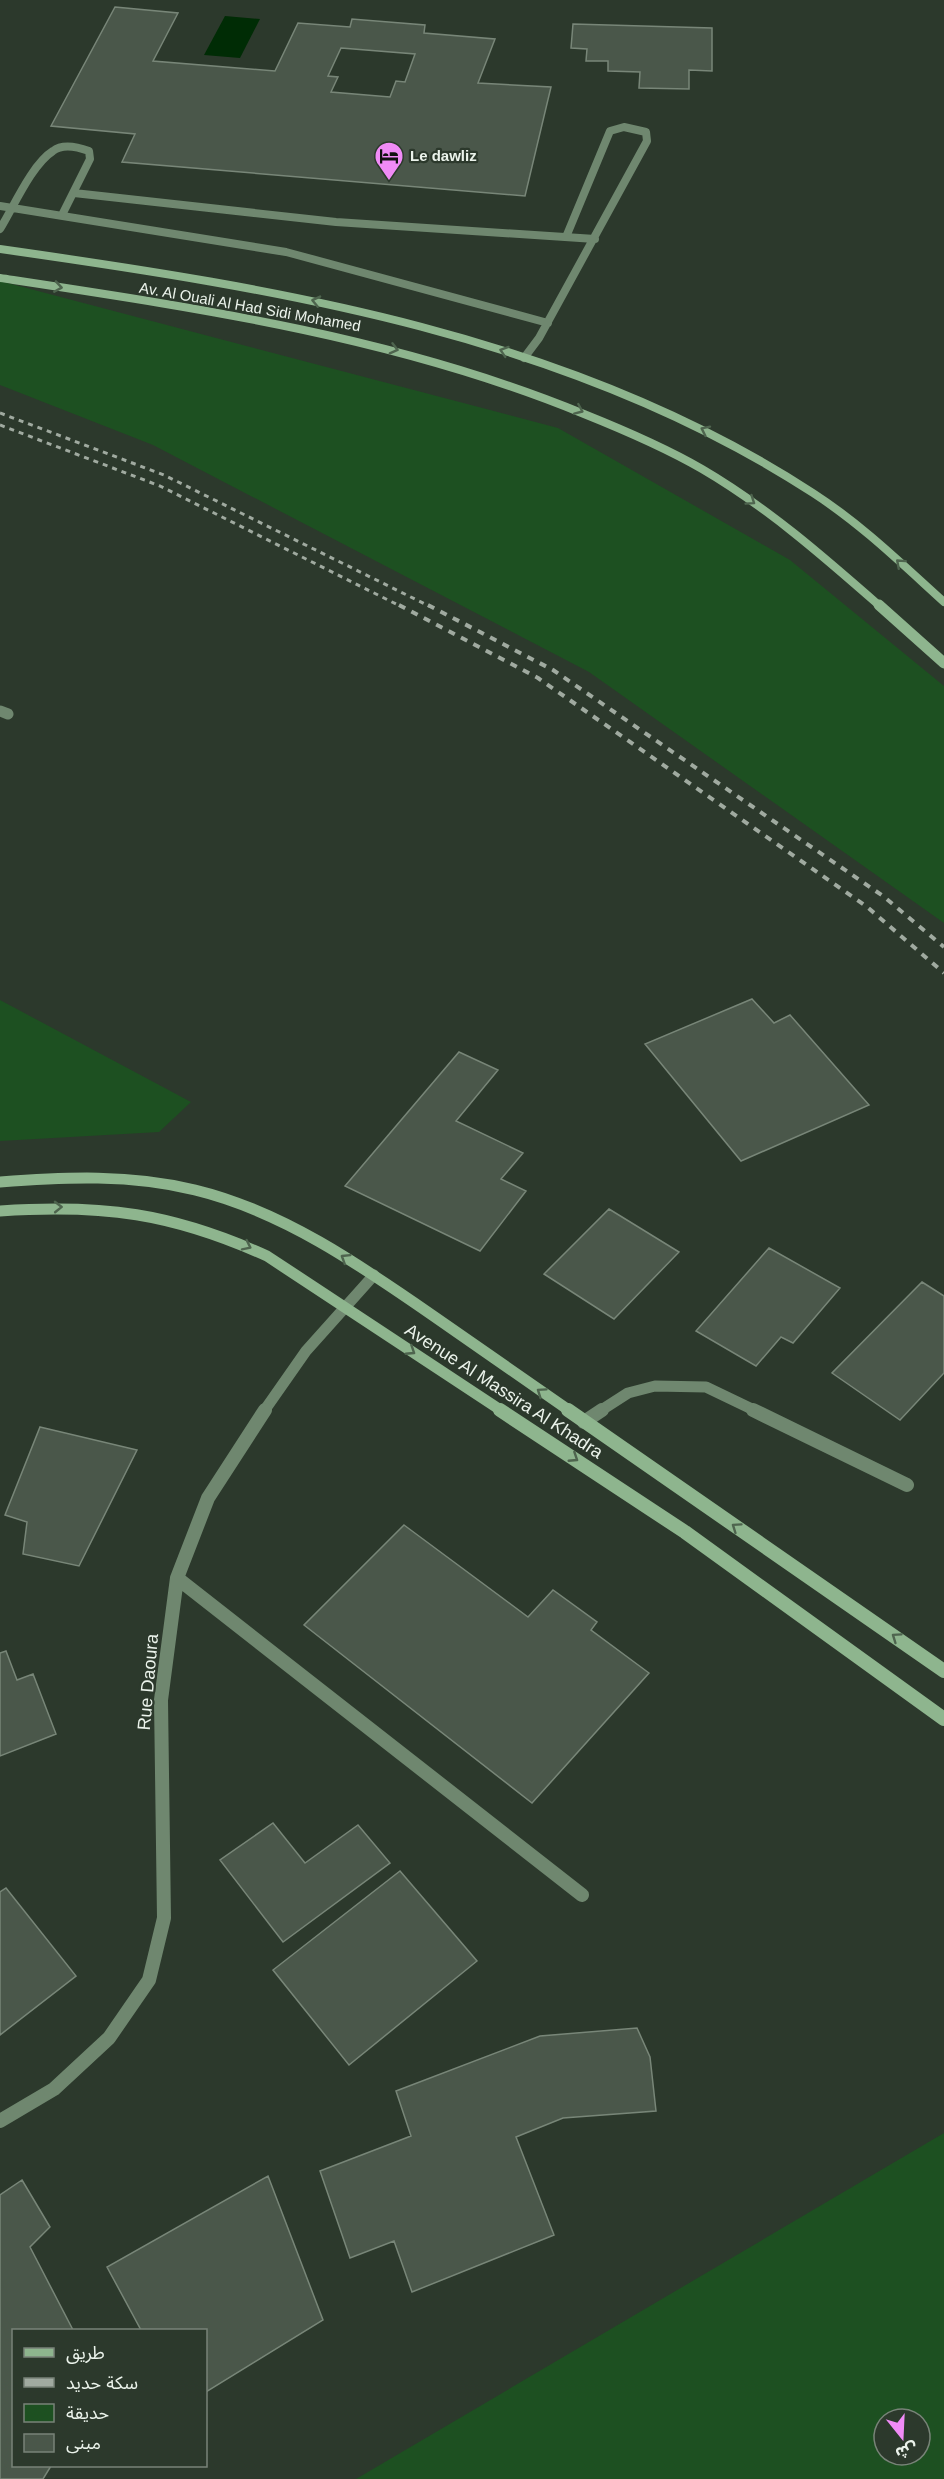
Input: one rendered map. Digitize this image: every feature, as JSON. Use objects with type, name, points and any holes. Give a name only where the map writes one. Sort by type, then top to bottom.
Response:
[{"type":"street","points":[[524,358],[548,323],[647,141],[648,136],[640,129],[616,128],[607,135],[566,237]]},
{"type":"street","points":[[0,229],[48,154],[60,148],[76,147],[88,151],[91,155],[62,215]]},
{"type":"street","points":[[74,193],[326,221],[595,239]]},
{"type":"street","points":[[0,206],[286,252],[548,323]]},
{"type":"street","name":"Av. Al Ouali Al Had Sidi Mohamed","points":[[0,249],[136,268],[301,297],[439,332],[618,390],[720,438],[769,465],[856,524],[944,602]]},
{"type":"street","name":"Av. Al Ouali Al Had Sidi Mohamed","points":[[0,278],[299,326],[421,357],[548,397],[652,443],[710,474],[807,542],[944,663]]},
{"type":"street","name":"Avenue Al Massira Al Khadra","points":[[0,1182],[93,1177],[137,1180],[180,1187],[222,1198],[275,1220],[327,1246],[374,1275],[944,1671]]},
{"type":"street","name":"Avenue Al Massira Al Khadra","points":[[0,1211],[52,1207],[99,1207],[144,1212],[187,1222],[229,1237],[267,1256],[685,1532],[944,1719]]},
{"type":"street","name":"Rue Daoura","points":[[0,2121],[54,2089],[109,2038],[148,1980],[164,1918],[161,1700],[177,1578],[208,1498],[306,1351],[374,1275]]},
{"type":"street","points":[[584,1422],[628,1393],[637,1390],[663,1385],[706,1388],[906,1485]]},
{"type":"street","points":[[177,1578],[582,1894]]},
{"type":"green space","points":[[0,281],[558,428],[790,560],[944,686],[944,923],[589,672],[153,445],[0,385]]},
{"type":"green space","points":[[0,1000],[191,1102],[159,1132],[0,1141]]},
{"type":"green space","points":[[944,2133],[944,2479],[356,2479]]},
{"type":"shaded area","points":[[225,16],[260,19],[240,58],[204,55]]},
{"type":"building","name":"Le dawliz","points":[[115,7],[178,13],[153,61],[275,71],[298,23],[350,27],[352,19],[425,25],[424,33],[495,39],[478,83],[551,87],[525,196],[122,162],[135,134],[51,126]],"holes":[[[341,48],[415,54],[405,82],[396,81],[390,97],[331,92],[338,77],[328,76]]]},
{"type":"building","points":[[573,24],[712,28],[712,71],[689,70],[689,89],[639,88],[640,72],[608,71],[608,61],[586,61],[587,49],[571,48]]},
{"type":"building","points":[[752,999],[774,1023],[790,1015],[869,1105],[741,1161],[645,1044]]},
{"type":"building","points":[[459,1052],[498,1070],[456,1121],[523,1153],[501,1179],[526,1191],[480,1251],[345,1186]]},
{"type":"building","points":[[609,1209],[679,1252],[614,1319],[544,1274]]},
{"type":"building","points":[[769,1248],[840,1288],[793,1343],[781,1337],[756,1366],[696,1331]]},
{"type":"building","points":[[922,1282],[944,1296],[944,1373],[900,1420],[832,1373]]},
{"type":"building","points":[[40,1427],[137,1450],[79,1566],[23,1554],[27,1522],[5,1515]]},
{"type":"building","points":[[404,1525],[528,1617],[553,1590],[597,1622],[591,1630],[649,1673],[532,1803],[304,1625]]},
{"type":"building","points":[[6,1651],[17,1680],[33,1674],[56,1734],[0,1756],[0,1653]]},
{"type":"building","points":[[273,1823],[305,1863],[358,1825],[390,1863],[283,1942],[220,1860]]},
{"type":"building","points":[[400,1871],[477,1961],[349,2065],[273,1970]]},
{"type":"building","points":[[6,1888],[76,1976],[0,2035],[0,1892]]},
{"type":"building","points":[[637,2028],[650,2057],[656,2111],[563,2118],[516,2137],[554,2235],[412,2292],[394,2241],[350,2258],[320,2171],[411,2136],[396,2091],[540,2036]]},
{"type":"building","points":[[268,2176],[323,2320],[207,2391],[207,2329],[140,2329],[107,2267]]},
{"type":"building","points":[[22,2180],[50,2227],[30,2247],[72,2329],[12,2329],[12,2467],[50,2467],[43,2479],[0,2479],[0,2195]]},
{"type":"railway","points":[[0,413],[164,475],[431,607]]},
{"type":"railway","points":[[0,425],[160,486],[402,607]]},
{"type":"railway","points":[[399,605],[538,678],[866,906],[944,973]]},
{"type":"railway","points":[[428,605],[553,670],[883,896],[944,947]]},
{"type":"place","name":"Le dawliz","points":[[389,182]]}]
